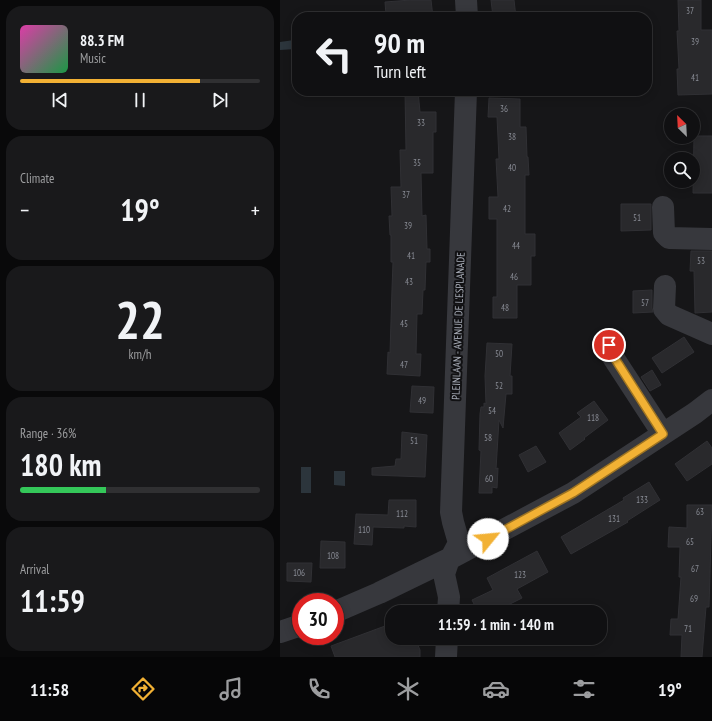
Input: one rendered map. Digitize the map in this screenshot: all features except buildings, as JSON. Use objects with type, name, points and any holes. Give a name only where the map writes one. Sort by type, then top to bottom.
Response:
[{"type":"street","points":[[466,0],[467,12]]},
{"type":"street","name":"PLEINLAAN - AVENUE DE L'ESPLANADE","points":[[448,605],[449,597],[444,574],[459,543],[451,512],[466,96]]},
{"type":"street","points":[[663,207],[664,233],[669,238],[712,239]]},
{"type":"street","points":[[665,286],[664,309],[669,315],[712,334]]},
{"type":"street","points":[[609,345],[612,354],[663,434]]},
{"type":"street","points":[[344,608],[450,559],[573,493],[695,413],[712,400]]},
{"type":"street","points":[[280,632],[292,628]]},
{"type":"street","points":[[446,657],[447,645]]},
{"type":"shaded area","points":[[292,40],[292,49],[280,50],[280,42]]},
{"type":"shaded area","points":[[301,467],[311,467],[311,493],[301,493]]},
{"type":"shaded area","points":[[334,471],[345,471],[345,486],[334,485]]},
{"type":"route","points":[[488,539],[573,493],[663,434],[612,354],[609,345]]}]
